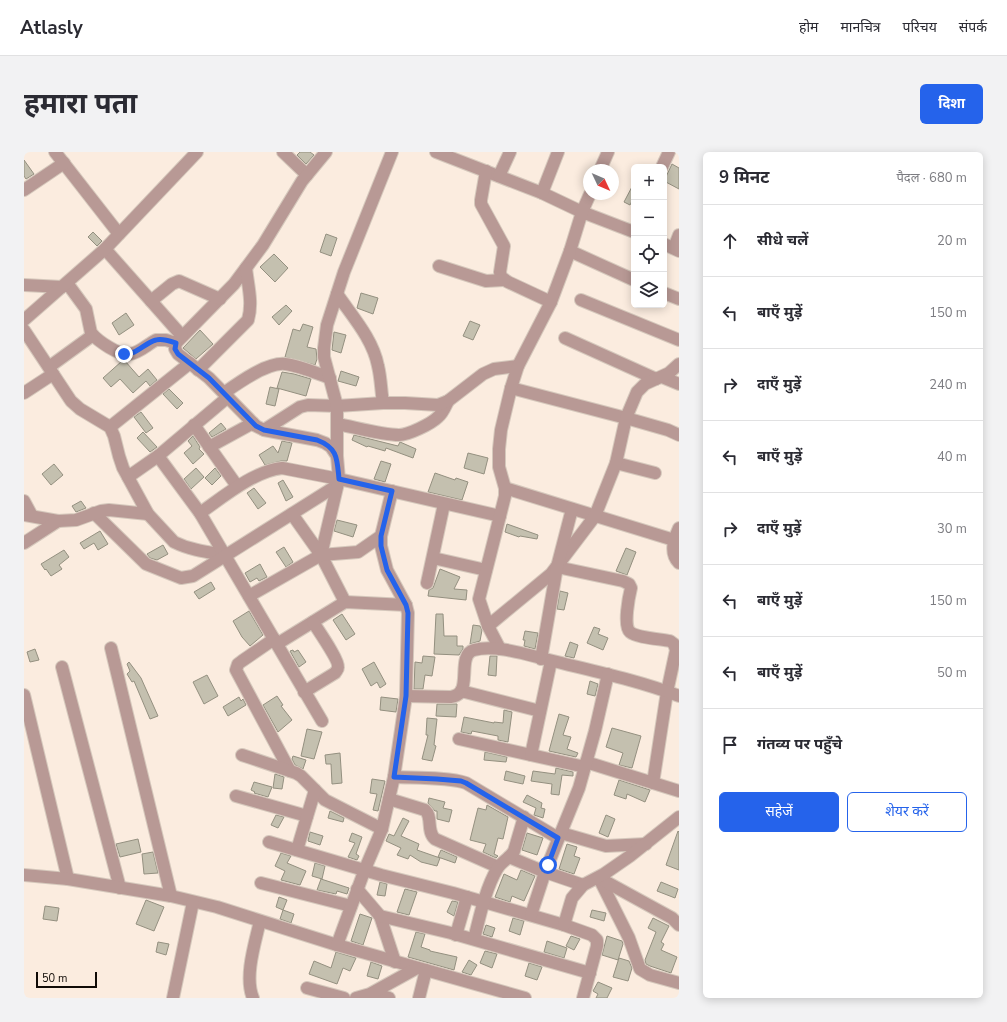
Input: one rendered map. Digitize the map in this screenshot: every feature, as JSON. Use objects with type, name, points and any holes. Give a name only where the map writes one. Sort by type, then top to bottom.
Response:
[{"type":"street","points":[[55,152],[119,234]]},
{"type":"street","points":[[283,152],[307,175]]},
{"type":"street","points":[[326,152],[307,175],[263,245],[234,284],[195,325],[179,339],[175,349],[178,354],[226,395],[253,423],[264,430],[317,440],[331,448],[337,456]]},
{"type":"street","points":[[321,555],[338,483],[337,406],[324,357],[327,325],[337,294],[392,152]]},
{"type":"street","points":[[436,152],[542,193],[582,212],[631,230]]},
{"type":"street","points":[[499,176],[510,152]]},
{"type":"street","points":[[542,193],[558,152]]},
{"type":"street","points":[[603,164],[608,152]]},
{"type":"street","points":[[663,164],[669,152]]},
{"type":"street","points":[[24,320],[105,249],[195,153]]},
{"type":"street","points":[[24,190],[64,163]]},
{"type":"street","points":[[486,171],[481,204],[504,246],[500,272],[501,277],[504,280]]},
{"type":"street","points":[[500,649],[488,626],[479,599],[505,496],[505,488],[499,466],[501,430],[518,366],[551,302],[587,200]]},
{"type":"street","points":[[672,248],[679,235]]},
{"type":"street","points":[[105,249],[151,301],[179,339]]},
{"type":"street","points":[[570,251],[631,279]]},
{"type":"street","points":[[439,266],[486,281],[504,280],[551,302]]},
{"type":"street","points":[[110,427],[194,367],[248,320],[250,314],[250,297],[246,268]]},
{"type":"street","points":[[151,301],[172,284],[179,282],[220,299]]},
{"type":"street","points":[[24,285],[64,285],[86,309],[93,335],[116,351],[124,354],[130,354],[156,340],[179,339]]},
{"type":"street","points":[[337,294],[372,347],[378,366],[382,403]]},
{"type":"street","points":[[667,294],[679,299]]},
{"type":"street","points":[[581,300],[679,340]]},
{"type":"street","points":[[24,330],[71,401],[76,406],[110,427],[116,440],[119,456],[128,477],[148,514],[174,542],[190,549],[225,555]]},
{"type":"street","points":[[24,393],[93,335]]},
{"type":"street","points":[[565,338],[659,378],[679,384]]},
{"type":"street","points":[[128,477],[158,456],[249,376],[278,365],[287,364],[330,378]]},
{"type":"street","points":[[488,626],[543,582],[557,567],[595,516],[616,463],[626,418],[640,388],[669,373],[679,364]]},
{"type":"street","points":[[264,430],[303,406],[337,406],[382,403],[438,405],[448,401],[483,374],[494,369],[518,366]]},
{"type":"street","points":[[511,388],[626,418],[668,430],[679,435]]},
{"type":"street","points":[[337,424],[390,434],[406,434],[437,418],[448,401]]},
{"type":"street","points":[[209,447],[253,423]]},
{"type":"street","points":[[194,425],[237,486]]},
{"type":"street","points":[[158,456],[200,513],[322,721]]},
{"type":"street","points":[[616,463],[655,473]]},
{"type":"street","points":[[200,513],[237,486],[268,471],[282,468],[338,483],[392,491],[500,516]]},
{"type":"street","points":[[94,514],[146,564],[174,576],[187,578],[193,576],[292,514],[338,483]]},
{"type":"street","points":[[505,488],[674,540]]},
{"type":"street","points":[[337,945],[365,869],[382,829],[394,777],[406,696],[408,613],[406,605],[387,570],[381,546],[381,536],[392,491]]},
{"type":"street","points":[[24,501],[28,515],[58,521],[76,520],[109,510],[148,514]]},
{"type":"street","points":[[427,583],[444,504]]},
{"type":"street","points":[[530,755],[540,711],[557,567],[572,509]]},
{"type":"street","points":[[292,514],[321,555],[345,602]]},
{"type":"street","points":[[24,543],[58,521]]},
{"type":"street","points":[[679,528],[674,540],[674,556],[679,562]]},
{"type":"street","points":[[249,596],[321,555],[358,552],[381,536]]},
{"type":"street","points":[[432,558],[486,570]]},
{"type":"street","points":[[557,567],[623,581],[629,584],[630,588],[626,623],[628,629],[634,634],[670,641],[674,644],[676,650],[667,692],[652,782]]},
{"type":"street","points":[[290,771],[236,670],[238,664],[313,622],[345,602],[406,605]]},
{"type":"street","points":[[304,692],[338,670],[336,659],[313,622]]},
{"type":"street","points":[[111,648],[171,896]]},
{"type":"street","points":[[406,696],[451,697],[458,695],[463,686],[466,657],[475,649],[500,649],[608,674],[679,696]]},
{"type":"street","points":[[62,667],[120,888]]},
{"type":"street","points":[[531,915],[545,872],[579,788],[608,674]]},
{"type":"street","points":[[461,691],[540,711]]},
{"type":"street","points":[[24,695],[68,879]]},
{"type":"street","points":[[459,739],[530,755],[586,765],[652,782],[679,791]]},
{"type":"street","points":[[242,755],[301,776],[325,800],[382,829]]},
{"type":"street","points":[[394,777],[461,781],[559,836],[606,846],[646,844]]},
{"type":"street","points":[[297,850],[315,790]]},
{"type":"street","points":[[236,796],[307,816]]},
{"type":"street","points":[[389,799],[425,810],[428,815],[431,835],[435,839],[498,868]]},
{"type":"street","points":[[474,940],[483,902],[498,868],[514,851],[524,817]]},
{"type":"street","points":[[564,925],[572,898],[583,885],[599,878],[646,844],[679,817]]},
{"type":"street","points":[[269,842],[531,915],[592,935],[595,938],[597,946],[583,998]]},
{"type":"street","points":[[509,857],[545,872],[583,885]]},
{"type":"street","points":[[24,875],[68,879],[171,896],[217,907],[337,945],[517,997]]},
{"type":"street","points":[[599,878],[672,918],[679,925]]},
{"type":"street","points":[[599,878],[629,938],[640,969],[650,975],[679,982]]},
{"type":"street","points":[[261,883],[351,906]]},
{"type":"street","points":[[358,889],[380,916],[395,962]]},
{"type":"street","points":[[456,935],[467,897]]},
{"type":"street","points":[[173,998],[193,902]]},
{"type":"street","points":[[380,916],[456,935],[590,973]]},
{"type":"street","points":[[253,998],[250,988],[250,972],[256,920]]},
{"type":"street","points":[[356,998],[373,993],[422,969]]},
{"type":"street","points":[[419,998],[422,969]]},
{"type":"street","points":[[307,988],[344,998]]},
{"type":"street","points":[[373,993],[389,998]]},
{"type":"building","points":[[300,152],[310,152],[314,155],[306,164],[297,155]]},
{"type":"building","points":[[24,160],[34,174],[26,179],[24,176]]},
{"type":"building","points":[[672,164],[679,168],[679,189],[667,183],[667,175]]},
{"type":"building","points":[[631,189],[630,205],[624,202]]},
{"type":"building","points":[[93,232],[102,241],[97,246],[88,237]]},
{"type":"building","points":[[326,234],[337,238],[331,256],[320,252]]},
{"type":"building","points":[[274,254],[288,268],[275,282],[260,267]]},
{"type":"building","points":[[361,293],[378,298],[373,314],[357,308]]},
{"type":"building","points":[[286,305],[292,311],[279,325],[272,317]]},
{"type":"building","points":[[126,313],[134,325],[119,335],[112,323]]},
{"type":"building","points":[[470,321],[480,325],[473,340],[463,336]]},
{"type":"building","points":[[303,324],[313,327],[307,347],[316,349],[317,359],[315,365],[285,357],[293,329],[300,331]]},
{"type":"building","points":[[200,330],[213,344],[196,359],[183,348]]},
{"type":"building","points":[[334,332],[346,335],[341,353],[332,350]]},
{"type":"building","points":[[122,361],[125,361],[139,377],[148,369],[157,380],[150,386],[146,381],[133,393],[120,379],[111,387],[103,378]]},
{"type":"building","points":[[341,371],[359,377],[356,386],[338,381]]},
{"type":"building","points":[[282,372],[311,379],[306,396],[277,388]]},
{"type":"building","points":[[270,387],[279,389],[275,406],[266,404]]},
{"type":"building","points":[[169,389],[183,403],[177,409],[163,394]]},
{"type":"building","points":[[141,412],[153,428],[146,433],[134,417]]},
{"type":"building","points":[[221,423],[226,429],[212,437],[209,433]]},
{"type":"building","points":[[143,432],[157,447],[150,452],[137,438]]},
{"type":"building","points":[[354,435],[398,446],[400,442],[416,449],[413,458],[386,448],[385,451],[367,447],[352,440]]},
{"type":"building","points":[[193,436],[200,447],[199,449],[204,454],[193,464],[184,453],[192,446],[188,441]]},
{"type":"building","points":[[282,441],[292,443],[287,461],[265,465],[259,455],[273,446],[278,453]]},
{"type":"building","points":[[468,453],[488,458],[484,474],[464,468]]},
{"type":"building","points":[[381,461],[391,464],[385,482],[374,479]]},
{"type":"building","points":[[54,464],[63,475],[51,485],[42,474]]},
{"type":"building","points":[[196,468],[204,477],[191,489],[184,479]]},
{"type":"building","points":[[215,468],[221,476],[212,485],[205,478]]},
{"type":"building","points":[[435,473],[455,480],[456,478],[468,482],[462,500],[428,492]]},
{"type":"building","points":[[283,480],[293,497],[286,501],[278,483]]},
{"type":"building","points":[[254,488],[266,503],[258,509],[247,493]]},
{"type":"building","points":[[81,501],[86,508],[76,512],[72,506]]},
{"type":"building","points":[[337,520],[357,525],[353,537],[334,531]]},
{"type":"building","points":[[507,524],[538,535],[537,539],[519,537],[505,532]]},
{"type":"building","points":[[100,531],[108,544],[98,550],[94,543],[84,549],[80,543]]},
{"type":"building","points":[[163,545],[168,554],[157,560],[150,558],[147,554]]},
{"type":"building","points":[[284,547],[293,562],[286,567],[276,552]]},
{"type":"building","points":[[626,548],[636,552],[627,575],[616,571]]},
{"type":"building","points":[[64,550],[69,557],[59,565],[62,569],[51,576],[41,564]]},
{"type":"building","points":[[260,564],[267,577],[259,581],[257,578],[250,582],[245,573]]},
{"type":"building","points":[[440,569],[460,577],[454,589],[467,590],[466,600],[428,596],[429,590],[433,588]]},
{"type":"building","points":[[211,582],[215,589],[199,599],[194,592]]},
{"type":"building","points":[[560,591],[568,593],[564,610],[557,609]]},
{"type":"building","points":[[249,611],[263,635],[250,646],[242,637],[233,621]]},
{"type":"building","points":[[342,614],[355,634],[346,640],[333,620]]},
{"type":"building","points":[[436,614],[443,614],[444,636],[457,636],[457,646],[463,646],[463,649],[459,655],[434,654]]},
{"type":"building","points":[[473,625],[480,626],[482,630],[480,641],[470,644]]},
{"type":"building","points":[[594,627],[600,629],[598,634],[608,638],[603,650],[587,643]]},
{"type":"building","points":[[525,631],[538,633],[535,649],[524,646],[525,640],[523,640]]},
{"type":"building","points":[[570,642],[578,645],[574,658],[565,656]]},
{"type":"building","points":[[35,649],[39,660],[30,662],[27,652]]},
{"type":"building","points":[[293,650],[294,652],[298,650],[306,662],[299,667],[290,651]]},
{"type":"building","points":[[423,656],[435,657],[432,676],[425,675],[423,689],[414,689],[415,662],[422,663]]},
{"type":"building","points":[[490,656],[497,656],[496,676],[488,675]]},
{"type":"building","points":[[129,662],[141,678],[158,716],[150,719],[134,681],[132,682],[127,674],[130,671],[127,664]]},
{"type":"building","points":[[374,662],[386,684],[380,688],[377,682],[371,686],[362,669]]},
{"type":"building","points":[[207,675],[218,696],[204,704],[193,682]]},
{"type":"building","points":[[590,681],[598,684],[595,696],[587,694]]},
{"type":"building","points":[[277,696],[283,705],[281,706],[292,720],[278,732],[263,705]]},
{"type":"building","points":[[239,697],[241,701],[243,699],[246,705],[228,716],[223,707]]},
{"type":"building","points":[[381,697],[398,699],[396,712],[380,710]]},
{"type":"building","points":[[437,704],[457,704],[456,717],[436,716]]},
{"type":"building","points":[[504,710],[512,712],[508,742],[498,740],[498,736],[472,731],[471,734],[461,732],[464,717],[494,723],[503,723]]},
{"type":"building","points":[[559,714],[569,717],[563,735],[571,737],[567,749],[578,753],[576,757],[549,751]]},
{"type":"building","points":[[427,718],[437,719],[434,745],[436,746],[432,761],[422,759],[428,735],[426,735]]},
{"type":"building","points":[[612,728],[641,736],[632,768],[619,765],[623,753],[606,747]]},
{"type":"building","points":[[307,729],[322,732],[314,759],[301,756]]},
{"type":"building","points":[[485,752],[507,757],[506,762],[484,760]]},
{"type":"building","points":[[340,753],[342,783],[332,784],[331,764],[326,764],[325,755]]},
{"type":"building","points":[[293,756],[306,760],[303,769],[295,765],[292,759]]},
{"type":"building","points":[[556,768],[573,772],[573,776],[562,775],[559,795],[551,794],[552,784],[531,781],[533,771],[555,774]]},
{"type":"building","points":[[506,771],[525,776],[523,784],[504,780]]},
{"type":"building","points":[[275,774],[284,777],[282,789],[273,788]]},
{"type":"building","points":[[372,779],[385,781],[378,811],[373,810],[377,794],[370,793]]},
{"type":"building","points":[[619,780],[650,790],[645,802],[627,794],[626,799],[614,795]]},
{"type":"building","points":[[254,782],[272,787],[268,797],[254,793],[255,792],[251,790]]},
{"type":"building","points":[[527,795],[542,803],[541,808],[545,809],[543,818],[534,815],[536,808],[523,802]]},
{"type":"building","points":[[429,798],[445,802],[443,808],[452,810],[449,822],[437,819],[437,811],[435,811],[428,803]]},
{"type":"building","points":[[487,805],[508,817],[503,839],[498,838],[494,854],[498,856],[496,858],[483,852],[486,844],[470,840],[478,808],[486,810]]},
{"type":"building","points":[[330,811],[344,818],[343,822],[328,818]]},
{"type":"building","points":[[276,815],[284,817],[278,828],[271,825]]},
{"type":"building","points":[[606,815],[615,819],[608,837],[599,833]]},
{"type":"building","points":[[403,818],[409,821],[401,836],[419,844],[417,850],[440,858],[437,866],[421,862],[410,855],[408,859],[397,855],[401,848],[386,841],[389,834],[394,836]]},
{"type":"building","points":[[678,831],[679,832],[679,870],[666,865]]},
{"type":"building","points":[[310,832],[323,836],[320,845],[308,841]]},
{"type":"building","points":[[352,833],[362,837],[356,854],[359,856],[357,860],[348,857],[355,843],[349,841]]},
{"type":"building","points":[[527,833],[543,838],[537,855],[522,850]]},
{"type":"building","points":[[138,839],[141,852],[120,857],[116,844]]},
{"type":"building","points":[[567,844],[577,847],[574,856],[580,858],[574,874],[559,869]]},
{"type":"building","points":[[441,850],[457,857],[455,863],[438,857]]},
{"type":"building","points":[[153,852],[158,873],[144,874],[142,854]]},
{"type":"building","points":[[281,853],[291,856],[287,863],[306,871],[300,885],[281,880],[285,871],[275,866]]},
{"type":"building","points":[[315,863],[325,866],[322,879],[312,876]]},
{"type":"building","points":[[521,870],[535,876],[524,901],[512,896],[510,902],[495,897],[504,874],[517,880]]},
{"type":"building","points":[[321,879],[349,888],[347,894],[337,891],[336,894],[317,890]]},
{"type":"building","points":[[380,882],[387,884],[385,896],[377,895]]},
{"type":"building","points":[[661,882],[678,889],[675,898],[657,891]]},
{"type":"building","points":[[405,889],[417,892],[409,915],[397,912]]},
{"type":"building","points":[[279,897],[287,900],[283,910],[276,907]]},
{"type":"building","points":[[146,900],[164,907],[154,931],[136,924]]},
{"type":"building","points":[[452,901],[458,902],[454,916],[447,912]]},
{"type":"building","points":[[45,906],[59,908],[57,921],[43,919]]},
{"type":"building","points":[[283,910],[294,914],[291,923],[280,919]]},
{"type":"building","points":[[592,910],[606,913],[604,921],[590,917]]},
{"type":"building","points":[[360,914],[372,918],[363,945],[351,941]]},
{"type":"building","points":[[513,918],[524,921],[520,935],[509,931]]},
{"type":"building","points":[[653,918],[669,926],[661,942],[664,944],[661,950],[677,957],[671,973],[646,964],[645,960],[656,932],[648,928]]},
{"type":"building","points":[[486,925],[495,928],[492,937],[483,934]]},
{"type":"building","points":[[416,932],[425,934],[421,947],[430,951],[457,957],[454,970],[408,957]]},
{"type":"building","points":[[571,936],[580,939],[574,950],[566,946]]},
{"type":"building","points":[[607,936],[622,941],[623,944],[618,960],[602,955]]},
{"type":"building","points":[[547,941],[567,948],[564,958],[544,952]]},
{"type":"building","points":[[158,942],[169,944],[166,955],[156,952]]},
{"type":"building","points":[[485,951],[497,954],[492,968],[480,963]]},
{"type":"building","points":[[336,952],[356,958],[350,971],[343,968],[337,984],[309,974],[314,961],[331,968]]},
{"type":"building","points":[[619,958],[629,961],[632,968],[628,981],[613,977]]},
{"type":"building","points":[[469,960],[477,965],[471,975],[462,972]]},
{"type":"building","points":[[371,962],[382,966],[378,979],[367,976]]},
{"type":"building","points":[[529,963],[542,967],[537,980],[525,976]]},
{"type":"building","points":[[598,982],[612,988],[607,998],[596,998],[598,994],[593,991]]},
{"type":"route","points":[[124,354],[136,352],[156,340],[166,340],[176,343],[175,349],[178,354],[209,378],[256,426],[264,430],[317,440],[325,443],[337,456],[339,479],[392,491],[381,536],[381,546],[387,570],[406,605],[408,613],[406,696],[394,777],[461,781],[480,791],[558,838],[548,865]]}]
